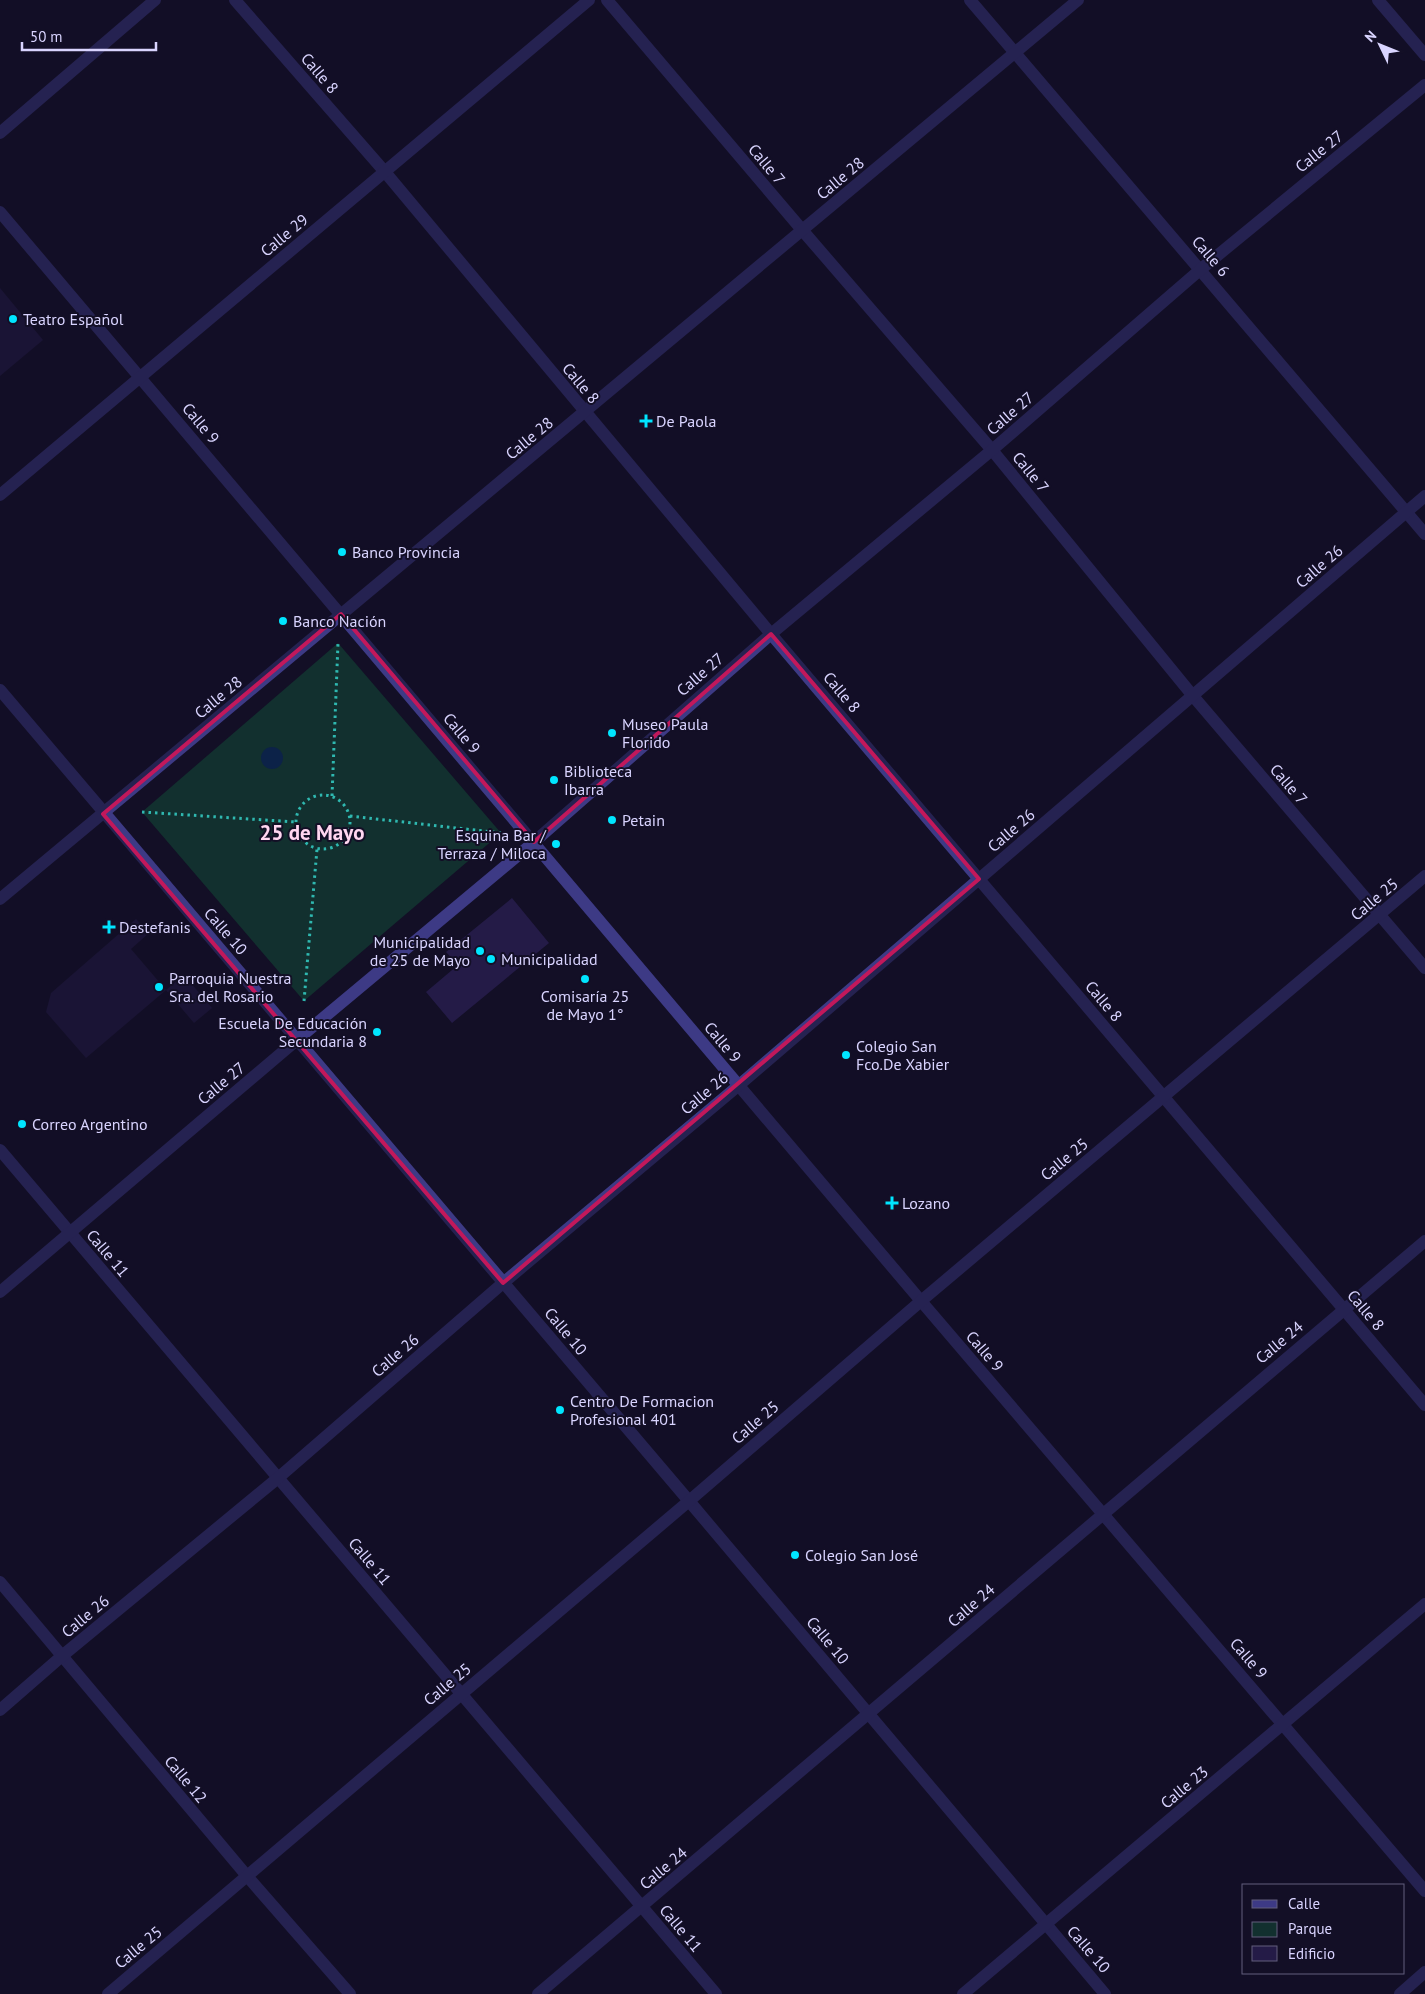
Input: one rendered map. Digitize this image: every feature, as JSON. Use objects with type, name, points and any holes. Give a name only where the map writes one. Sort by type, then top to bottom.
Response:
[{"type":"street","points":[[0,134],[156,0]]},
{"type":"street","name":"Calle 8","points":[[235,0],[385,172],[771,634],[1425,1405]]},
{"type":"street","name":"Calle 29","points":[[0,495],[589,0]]},
{"type":"street","name":"Calle 7","points":[[607,0],[992,450],[1193,696],[1425,968]]},
{"type":"street","name":"Calle 6","points":[[970,0],[1425,534]]},
{"type":"street","name":"Calle 28","points":[[0,899],[1078,0]]},
{"type":"street","points":[[1378,0],[1425,55]]},
{"type":"street","name":"Calle 27","points":[[0,1292],[534,842],[771,634],[992,450],[1201,269],[1425,85]]},
{"type":"street","name":"Calle 9","points":[[0,212],[534,842],[738,1086],[1425,1891]]},
{"type":"street","name":"Calle 26","points":[[0,1710],[62,1656],[278,1478],[503,1283],[738,1086],[1425,496]]},
{"type":"street","name":"Calle 10","points":[[0,690],[689,1500],[1105,1994]]},
{"type":"street","name":"Calle 25","points":[[108,1994],[921,1301],[1425,876]]},
{"type":"street","name":"Calle 11","points":[[0,1150],[716,1994]]},
{"type":"street","name":"Calle 24","points":[[538,1994],[1425,1241]]},
{"type":"street","name":"Calle 12","points":[[0,1582],[247,1876],[350,1994]]},
{"type":"street","name":"Calle 23","points":[[963,1994],[1425,1604]]},
{"type":"street","points":[[1400,1994],[1425,1972]]},
{"type":"path","points":[[332,796],[338,643]]},
{"type":"path","points":[[323,795],[332,796],[346,807],[350,816],[350,825],[343,841],[335,847],[317,849],[302,839],[296,822],[302,806],[308,800],[323,795]]},
{"type":"path","points":[[142,812],[296,822]]},
{"type":"path","points":[[350,816],[501,833]]},
{"type":"path","points":[[304,1002],[317,849]]},
{"type":"highlighted area","points":[[341,614],[534,842],[771,634],[979,879],[503,1283],[103,814]]},
{"type":"green space","points":[[338,643],[501,833],[304,1001],[142,812]]},
{"type":"water","points":[[272,747],[280,750],[283,758],[280,766],[272,769],[264,766],[261,758],[264,750]]},
{"type":"building","name":"Teatro Español","points":[[0,288],[43,340],[0,376]]},
{"type":"building","name":"Municipalidad","points":[[512,898],[549,943],[452,1023],[426,992],[458,965],[446,952]]},
{"type":"building","points":[[136,919],[149,933],[131,949],[166,990],[86,1058],[46,1012],[51,993]]},
{"type":"building","points":[[184,975],[212,1008],[194,1023],[166,990]]},
{"type":"place","name":"Teatro Español","points":[[13,319]]},
{"type":"place","name":"De Paola","points":[[646,421]]},
{"type":"place","name":"Banco Provincia","points":[[342,552]]},
{"type":"place","name":"Banco Nación","points":[[283,621]]},
{"type":"place","name":"Museo Paula Florido","points":[[612,733]]},
{"type":"place","name":"Biblioteca Ibarra","points":[[554,780]]},
{"type":"place","name":"Petain","points":[[612,820]]},
{"type":"place","name":"Esquina Bar / Terraza / Miloca","points":[[556,844]]},
{"type":"place","name":"Destefanis","points":[[109,927]]},
{"type":"place","name":"Municipalidad de 25 de Mayo","points":[[480,951]]},
{"type":"place","name":"Municipalidad","points":[[491,959]]},
{"type":"place","name":"Comisaría 25 de Mayo 1°","points":[[585,979]]},
{"type":"place","name":"Parroquia Nuestra Sra. del Rosario","points":[[159,987]]},
{"type":"place","name":"Escuela De Educación Secundaria 8","points":[[377,1032]]},
{"type":"place","name":"Colegio San Fco.De Xabier","points":[[846,1055]]},
{"type":"place","name":"Correo Argentino","points":[[22,1124]]},
{"type":"place","name":"Lozano","points":[[892,1203]]},
{"type":"place","name":"Centro De Formacion Profesional 401","points":[[560,1410]]},
{"type":"place","name":"Colegio San José","points":[[795,1555]]},
{"type":"district","name":"25 de Mayo","points":[[312,833]]}]
